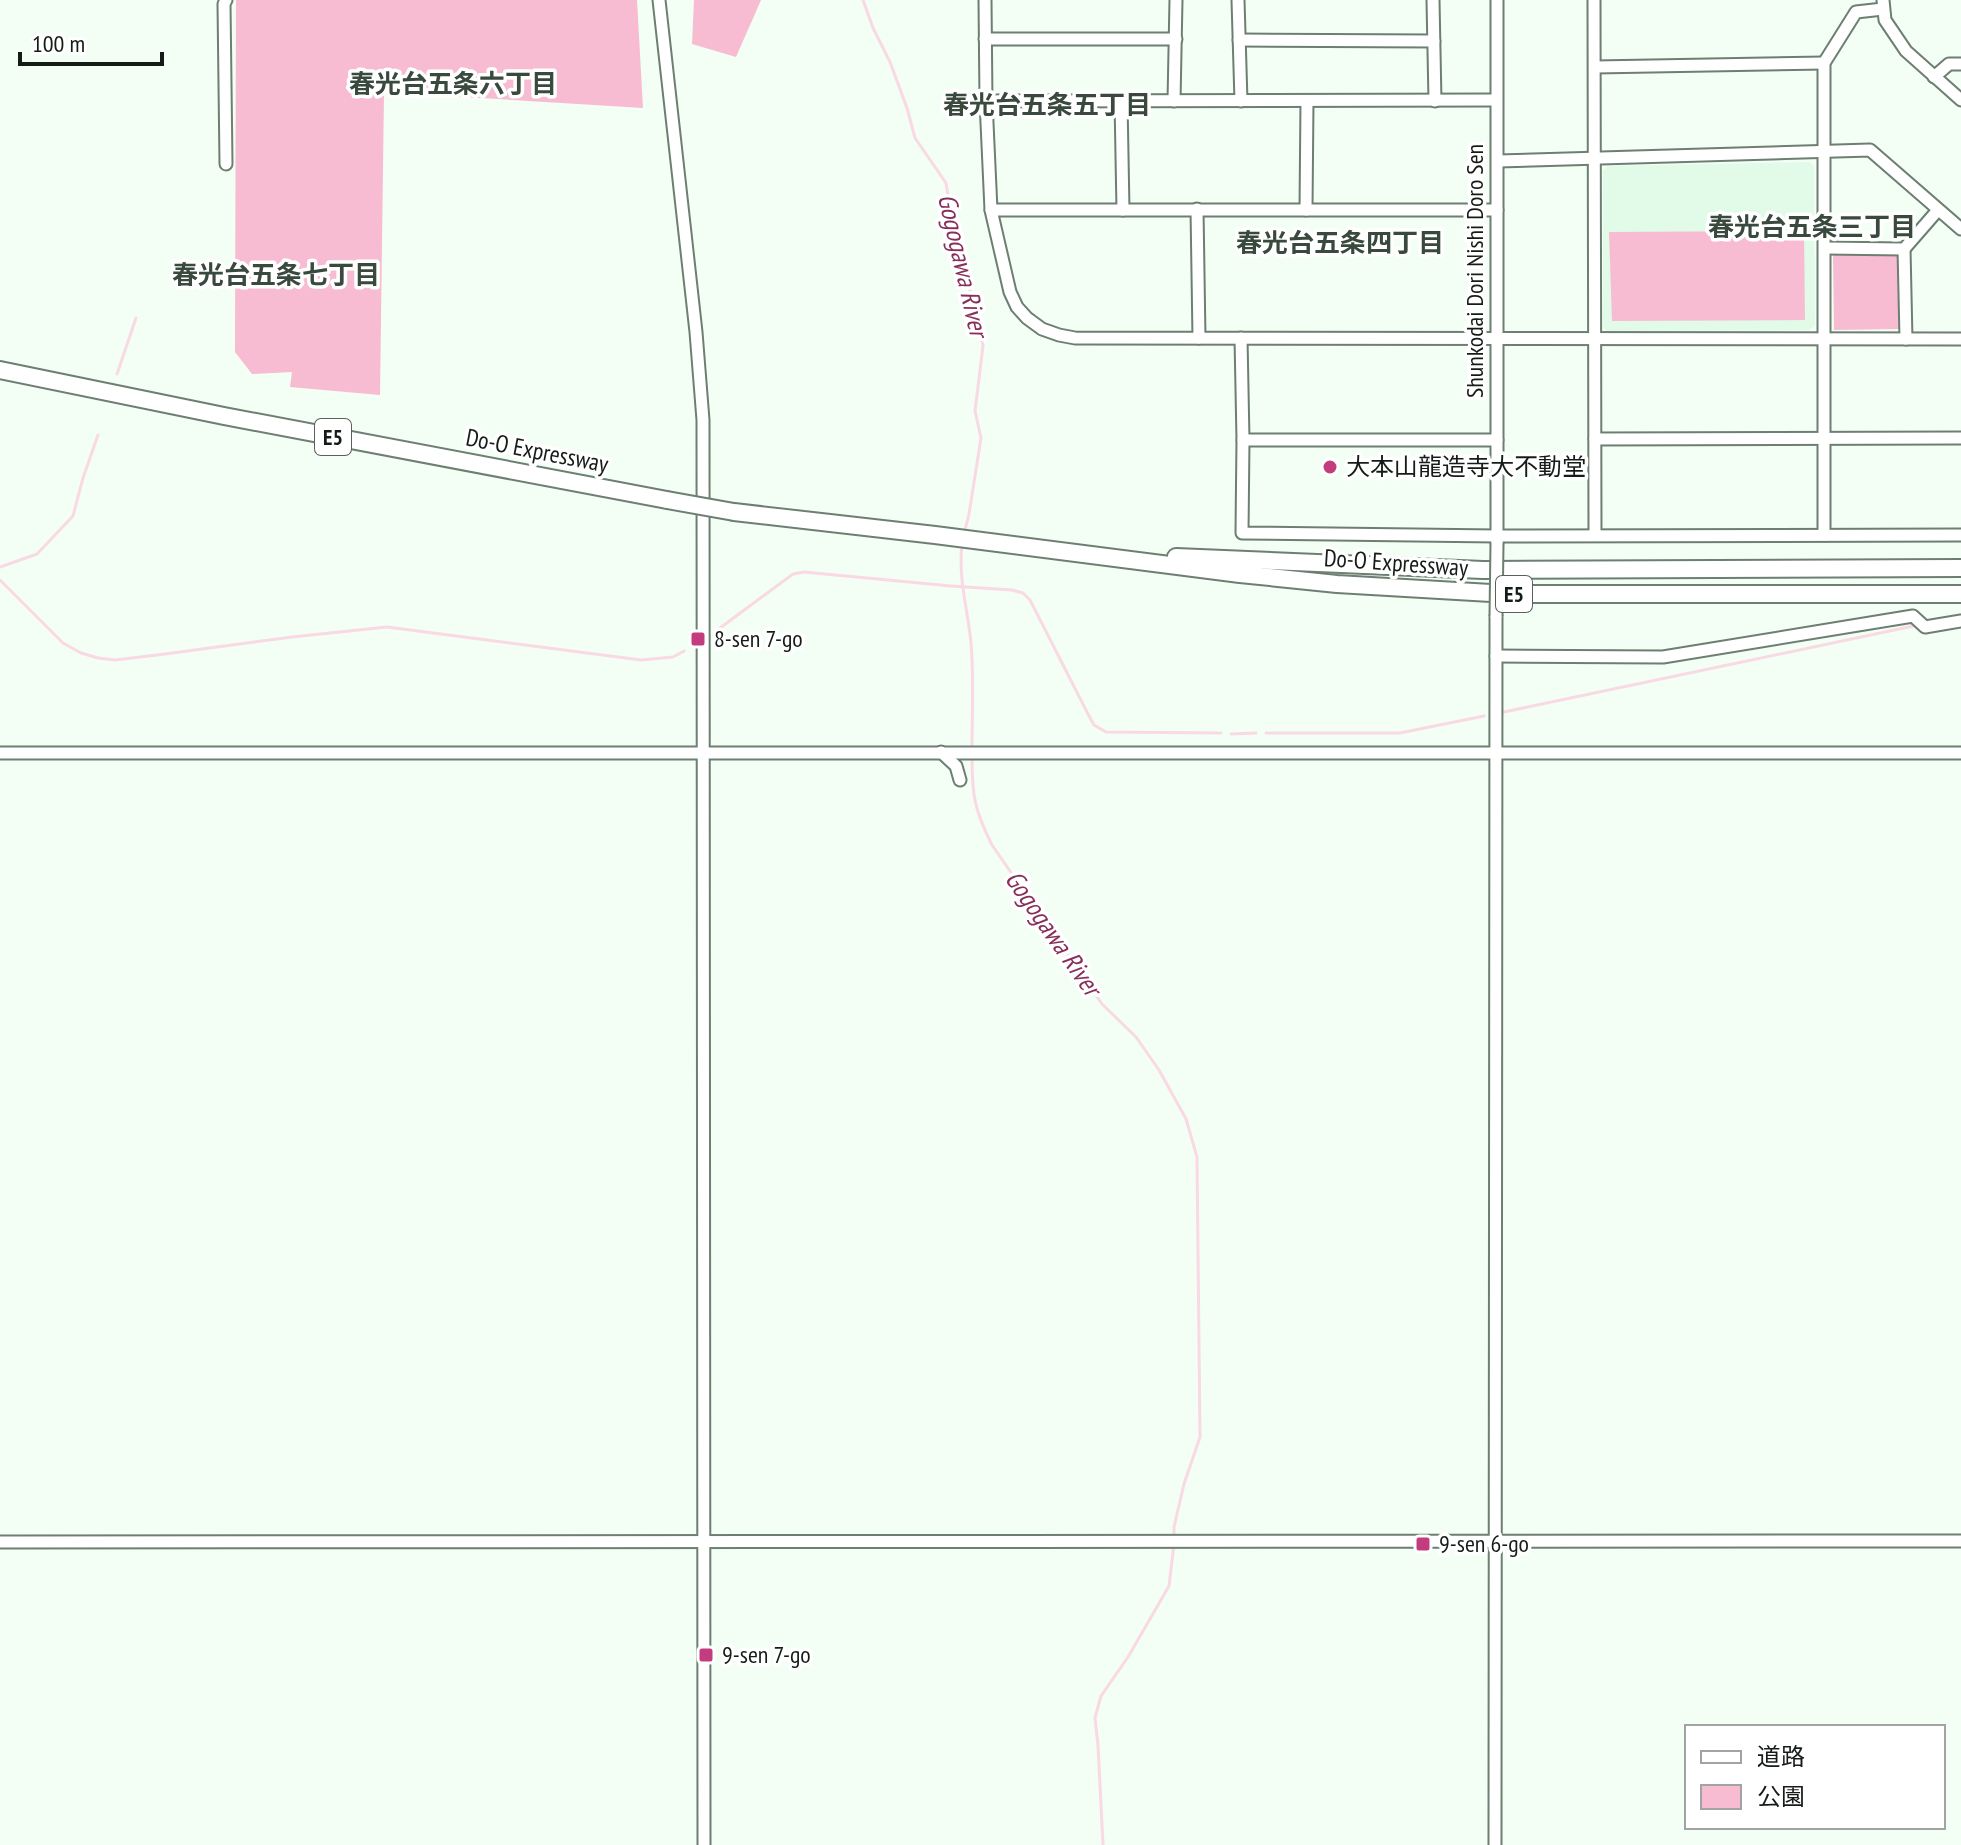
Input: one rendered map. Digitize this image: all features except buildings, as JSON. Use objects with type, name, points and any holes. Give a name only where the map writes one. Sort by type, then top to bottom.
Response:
[{"type":"highway","name":"Do-O Expressway","points":[[0,370],[224,416],[734,512],[1268,577],[1481,593],[1961,594]]},
{"type":"highway","name":"Do-O Expressway","points":[[1070,552],[1483,570],[1961,568]]},
{"type":"street","points":[[226,0],[226,164]]},
{"type":"street","points":[[659,0],[703,420],[704,1845]]},
{"type":"street","points":[[985,0],[991,210],[1010,292],[1017,307],[1042,329],[1059,335],[1075,338],[1961,339]]},
{"type":"street","points":[[1174,101],[1176,0]]},
{"type":"street","points":[[1238,0],[1241,101]]},
{"type":"street","points":[[1433,0],[1435,101]]},
{"type":"street","name":"Shunkodai Dori Nishi Doro Sen","points":[[1495,1845],[1497,0]]},
{"type":"street","points":[[1594,0],[1595,535]]},
{"type":"street","points":[[1824,535],[1824,63],[1856,12],[1883,5],[1885,20],[1906,51],[1961,100]]},
{"type":"street","points":[[985,39],[1176,39]]},
{"type":"street","points":[[1239,40],[1434,41]]},
{"type":"street","points":[[1595,67],[1824,63]]},
{"type":"street","points":[[1934,77],[1949,64],[1961,64]]},
{"type":"street","points":[[986,101],[1496,100]]},
{"type":"street","points":[[1121,101],[1123,210]]},
{"type":"street","points":[[1306,210],[1307,101]]},
{"type":"street","points":[[1498,161],[1870,150],[1961,229]]},
{"type":"street","points":[[1197,209],[1199,338]]},
{"type":"street","points":[[991,210],[1497,210]]},
{"type":"street","points":[[1906,339],[1904,249],[1938,210]]},
{"type":"street","points":[[1825,248],[1904,249]]},
{"type":"street","points":[[1241,338],[1242,533],[1497,539],[1595,535],[1961,535]]},
{"type":"street","points":[[1595,439],[1961,438]]},
{"type":"street","points":[[1243,440],[1497,440]]},
{"type":"street","points":[[1496,656],[1663,657],[1913,616],[1922,624],[1961,621]]},
{"type":"street","points":[[941,752],[956,766],[960,780]]},
{"type":"street","points":[[0,753],[1961,753]]},
{"type":"street","points":[[0,1542],[1961,1541]]},
{"type":"shaded area","points":[[1810,162],[1814,166],[1815,325],[1809,330],[1607,331],[1603,326],[1603,170],[1608,166]]},
{"type":"green space","points":[[236,0],[637,0],[643,108],[384,92],[380,395],[290,387],[292,372],[252,374],[235,352]]},
{"type":"green space","points":[[694,0],[761,0],[736,57],[692,44]]},
{"type":"green space","points":[[1804,231],[1805,320],[1612,321],[1609,232]]},
{"type":"green space","points":[[1833,254],[1898,254],[1899,329],[1834,330]]},
{"type":"waterway","name":"Gogogawa River","points":[[863,0],[890,62],[915,138],[946,183],[953,228],[983,346],[975,411],[981,438],[964,534]]},
{"type":"waterway","points":[[117,374],[136,318]]},
{"type":"waterway","points":[[0,567],[37,554],[73,516],[98,435]]},
{"type":"waterway","name":"Gogogawa River","points":[[962,545],[962,582],[972,656],[972,748]]},
{"type":"waterway","points":[[720,628],[793,574],[804,572],[1012,590],[1023,593],[1030,600],[1094,725],[1106,732],[1221,733]]},
{"type":"waterway","points":[[0,580],[63,643],[81,653],[115,660],[387,627],[641,660],[673,657],[684,651]]},
{"type":"waterway","points":[[1504,712],[1918,625]]},
{"type":"waterway","points":[[1266,733],[1400,733],[1484,716]]},
{"type":"waterway","points":[[1231,734],[1256,733]]},
{"type":"waterway","name":"Gogogawa River","points":[[972,756],[975,802],[992,845],[1102,1004],[1136,1037],[1159,1070],[1186,1119],[1197,1157],[1200,1437],[1184,1484],[1174,1536]]},
{"type":"waterway","name":"Gogogawa River","points":[[1103,1845],[1095,1718],[1101,1696],[1128,1657],[1169,1586],[1174,1544]]},
{"type":"place","name":"大本山龍造寺大不動堂","points":[[1330,467]]},
{"type":"place","name":"8-sen 7-go","points":[[698,639]]},
{"type":"place","name":"9-sen 6-go","points":[[1423,1544]]},
{"type":"place","name":"9-sen 7-go","points":[[706,1655]]},
{"type":"district","name":"春光台五条六丁目","points":[[453,84]]},
{"type":"district","name":"春光台五条五丁目","points":[[1047,105]]},
{"type":"district","name":"春光台五条三丁目","points":[[1812,227]]},
{"type":"district","name":"春光台五条四丁目","points":[[1340,243]]},
{"type":"district","name":"春光台五条七丁目","points":[[276,275]]}]
